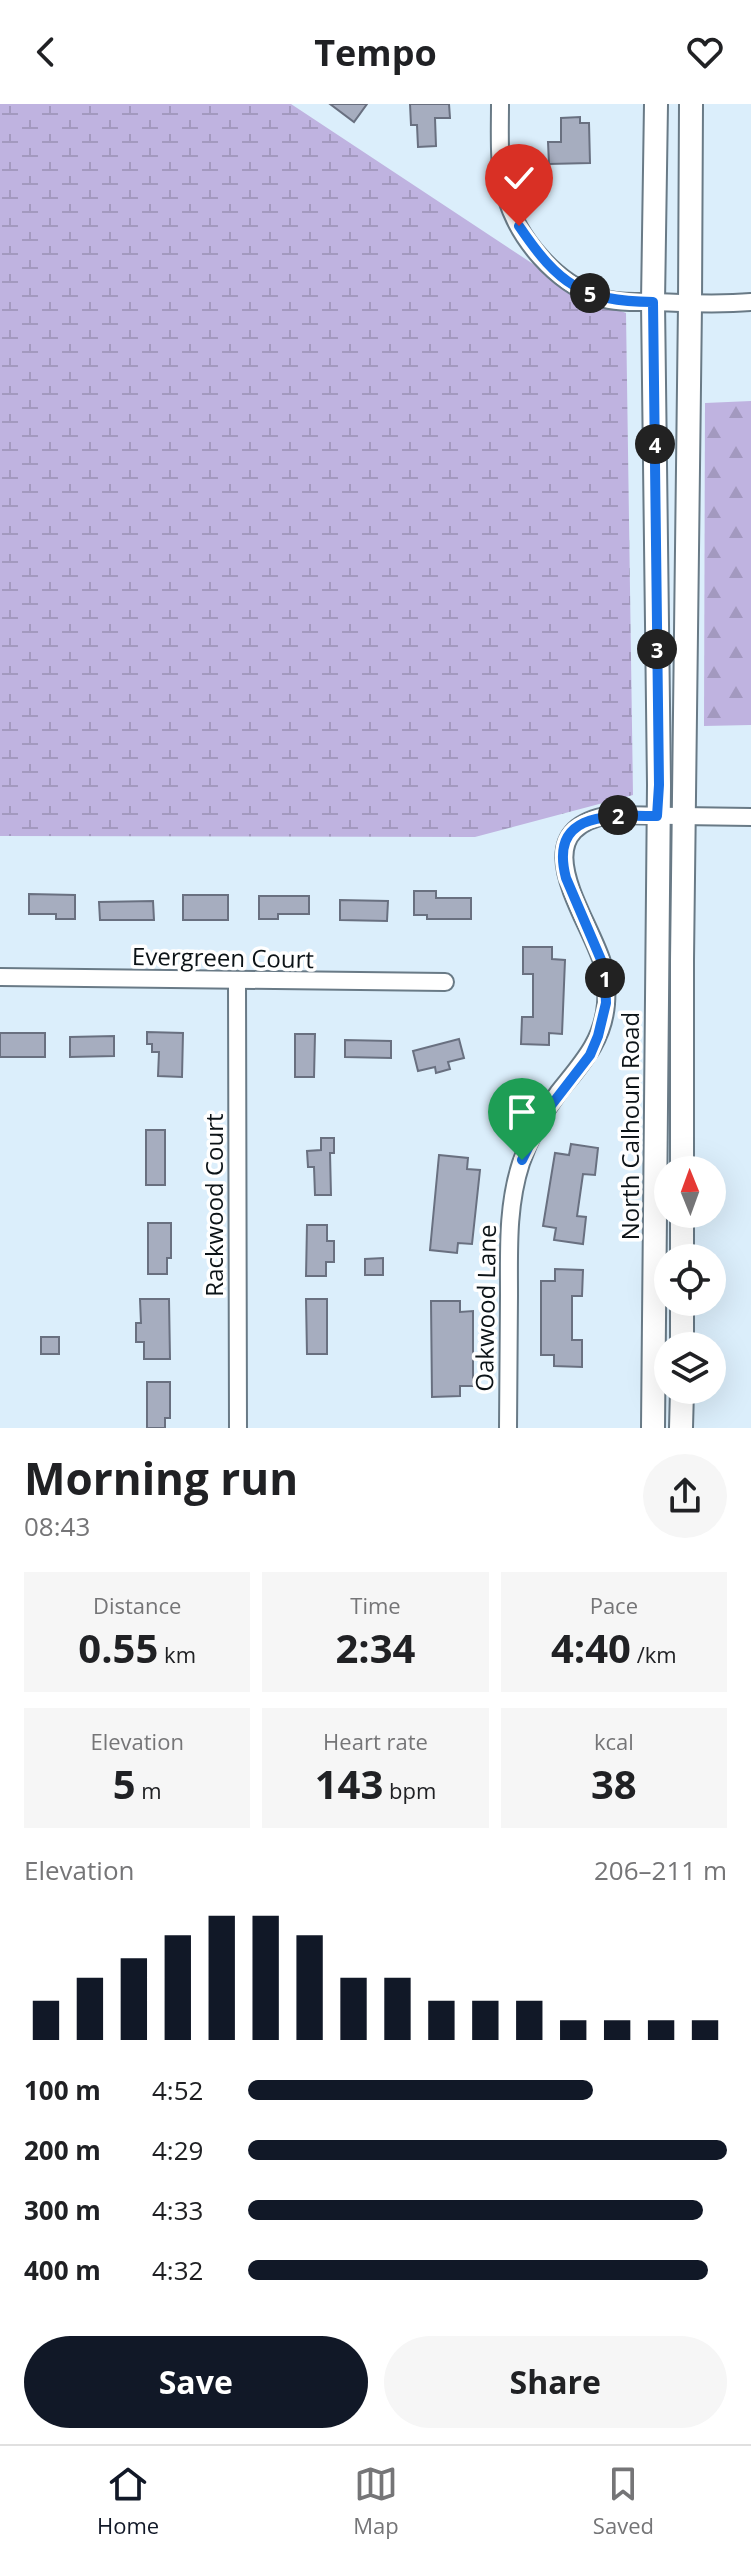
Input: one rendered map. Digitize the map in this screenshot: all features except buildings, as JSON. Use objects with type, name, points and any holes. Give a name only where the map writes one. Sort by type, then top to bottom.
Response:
[{"type":"main road","name":"North Calhoun Road","points":[[653,1428],[657,816],[653,302],[656,104]]},
{"type":"main road","points":[[682,1156],[691,104]]},
{"type":"main road","points":[[654,1119],[683,1119]]},
{"type":"main road","points":[[681,1428],[682,1404]]},
{"type":"street","points":[[500,104],[501,168],[511,211],[531,244],[572,285],[597,297],[623,302],[751,302]]},
{"type":"street","name":"Oakwood Lane","points":[[508,1428],[509,1227],[515,1184],[522,1160],[546,1112],[590,1055],[606,1003],[602,962],[566,878],[565,848],[576,828],[593,818],[610,815],[751,817]]},
{"type":"street","name":"Evergreen Court","points":[[0,977],[445,982]]},
{"type":"street","name":"Rackwood Court","points":[[237,981],[238,1428]]},
{"type":"green space","points":[[0,104],[291,104],[583,297],[626,313],[633,795],[475,837],[0,836]]},
{"type":"green space","points":[[751,401],[751,725],[704,726],[705,403]]},
{"type":"route","points":[[519,226],[544,260],[572,285],[608,300],[653,302],[659,785],[657,816],[610,815],[593,818],[576,828],[565,848],[566,878],[602,962],[606,1003],[590,1055],[546,1112],[522,1160]]}]
